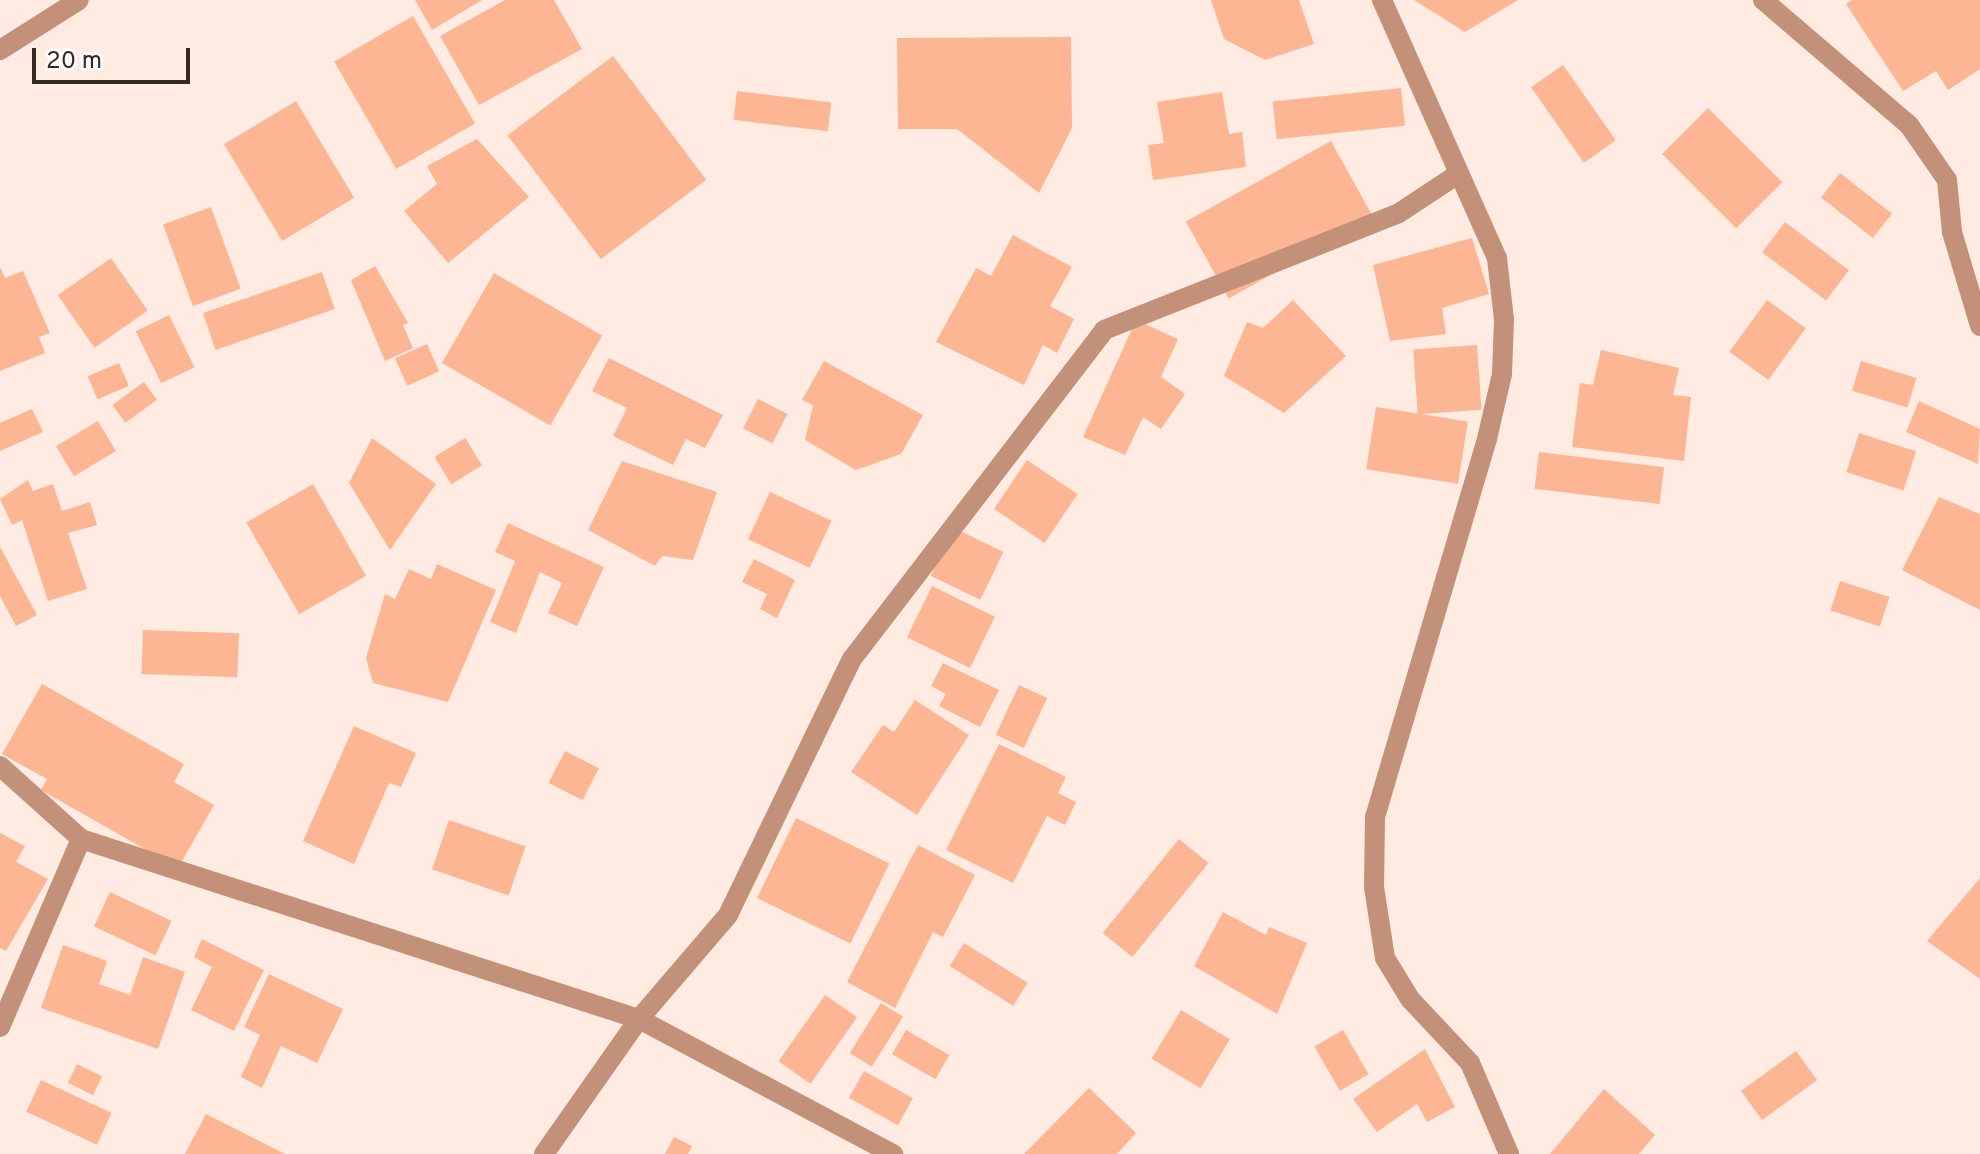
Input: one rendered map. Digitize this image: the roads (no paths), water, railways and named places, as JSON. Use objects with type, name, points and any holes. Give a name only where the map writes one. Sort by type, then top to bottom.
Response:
[{"type":"street","points":[[0,50],[79,0]]},
{"type":"street","points":[[1382,0],[1497,258],[1502,374],[1390,755],[1375,817],[1374,887],[1385,958],[1410,999],[1470,1063],[1509,1154]]},
{"type":"street","points":[[1763,0],[1909,125],[1947,180],[1952,232],[1980,326]]},
{"type":"street","points":[[544,1154],[639,1019],[728,915],[852,659],[1104,330],[1399,213],[1458,174]]},
{"type":"street","points":[[0,766],[81,839],[639,1019],[893,1154]]},
{"type":"street","points":[[0,1027],[81,839]]}]
